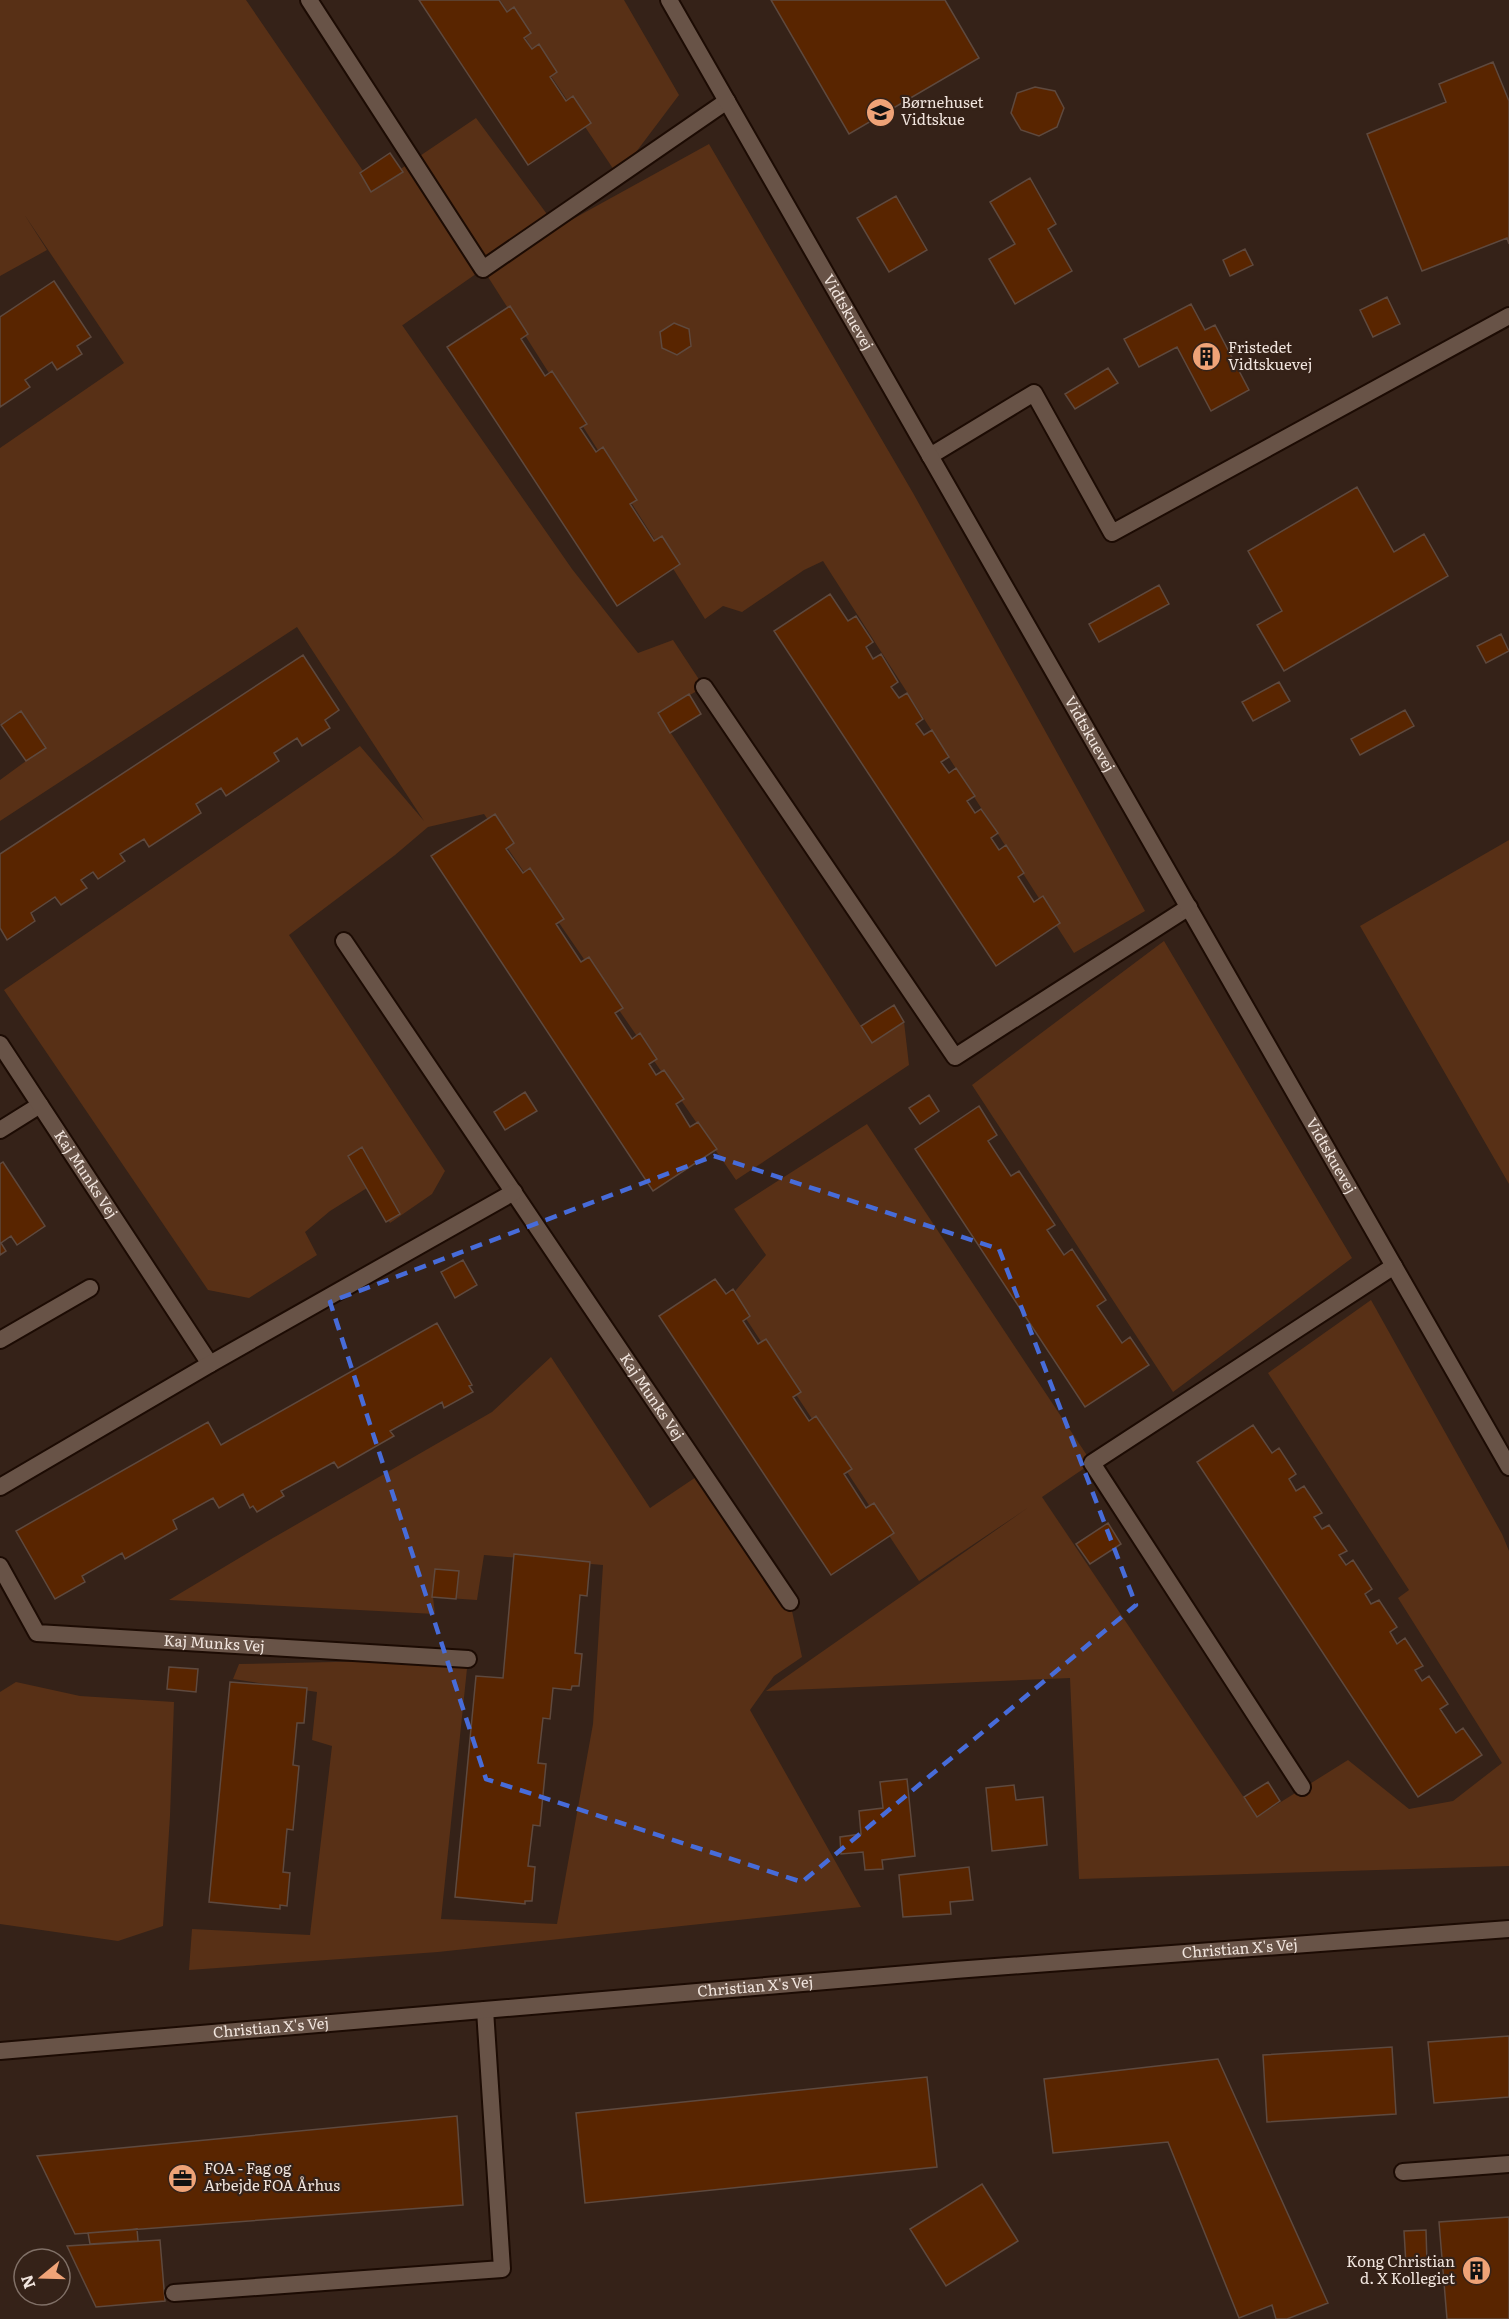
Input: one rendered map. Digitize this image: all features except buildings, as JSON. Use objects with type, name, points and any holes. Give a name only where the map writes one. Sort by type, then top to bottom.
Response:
[{"type":"street","points":[[309,0],[483,269],[727,101]]},
{"type":"street","name":"Vidtskuevej","points":[[669,0],[1509,1467]]},
{"type":"street","points":[[930,456],[1034,393],[1112,533],[1509,316]]},
{"type":"street","points":[[704,687],[955,1057],[1189,907]]},
{"type":"street","name":"Kaj Munks Vej","points":[[344,941],[790,1602]]},
{"type":"street","name":"Kaj Munks Vej","points":[[0,1044],[210,1364]]},
{"type":"street","points":[[0,1130],[40,1105]]},
{"type":"street","points":[[0,1487],[210,1364],[514,1192]]},
{"type":"street","points":[[1302,1787],[1092,1462],[1394,1266]]},
{"type":"street","points":[[0,1340],[90,1288]]},
{"type":"street","name":"Kaj Munks Vej","points":[[0,1566],[37,1633],[468,1659]]},
{"type":"street","name":"Christian X's Vej","points":[[0,2051],[1048,1962],[1509,1929]]},
{"type":"street","points":[[174,2294],[502,2269],[485,2010]]},
{"type":"street","points":[[1403,2172],[1509,2164]]},
{"type":"highlighted area","points":[[714,1156],[999,1249],[1136,1605],[802,1882],[486,1779],[330,1302]]},
{"type":"shaded area","points":[[0,0],[246,0],[374,187],[476,118],[552,221],[491,264],[709,144],[913,493],[1145,911],[1074,953],[823,561],[804,570],[742,612],[723,606],[705,619],[483,269],[402,325],[572,569],[638,653],[673,640],[704,687],[658,713],[872,1043],[904,1022],[909,1065],[736,1180],[484,814],[428,827],[395,855],[289,935],[445,1171],[432,1194],[390,1223],[367,1188],[330,1211],[305,1232],[317,1255],[249,1298],[208,1290],[4,990],[360,746],[424,821],[297,627],[0,821],[0,780],[26,761],[0,723],[0,448],[124,363],[24,214],[47,250],[0,276]]},
{"type":"shaded area","points":[[500,0],[624,0],[679,95],[618,176]]},
{"type":"shaded area","points":[[1509,840],[1509,1184],[1360,926]]},
{"type":"shaded area","points":[[1164,941],[1352,1258],[1173,1392],[972,1085]]},
{"type":"shaded area","points":[[867,1124],[1092,1463],[1042,1497],[1257,1817],[1348,1760],[1409,1809],[1453,1801],[1502,1763],[1398,1598],[1409,1590],[1268,1373],[1371,1300],[1502,1534],[1509,1551],[1509,1866],[1079,1879],[1070,1678],[766,1691],[1029,1507],[919,1581],[731,1296],[766,1255],[734,1209]]},
{"type":"shaded area","points":[[551,1357],[650,1508],[702,1473],[790,1602],[802,1657],[774,1676],[750,1710],[861,1907],[438,1952],[189,1970],[192,1929],[310,1935],[332,1746],[312,1740],[317,1692],[233,1679],[239,1664],[468,1659],[441,1919],[557,1924],[593,1724],[603,1565],[484,1555],[477,1600],[433,1597],[435,1614],[169,1600],[492,1412]]},
{"type":"shaded area","points":[[16,1682],[80,1696],[174,1702],[163,1926],[118,1941],[0,1924],[0,1692]]},
{"type":"place","name":"Børnehuset Vidtskue","points":[[880,112]]},
{"type":"place","name":"Fristedet Vidtskuevej","points":[[1207,357]]},
{"type":"place","name":"FOA - Fag og Arbejde FOA Århus","points":[[183,2178]]},
{"type":"place","name":"Kong Christian d. X Kollegiet","points":[[1476,2271]]}]
